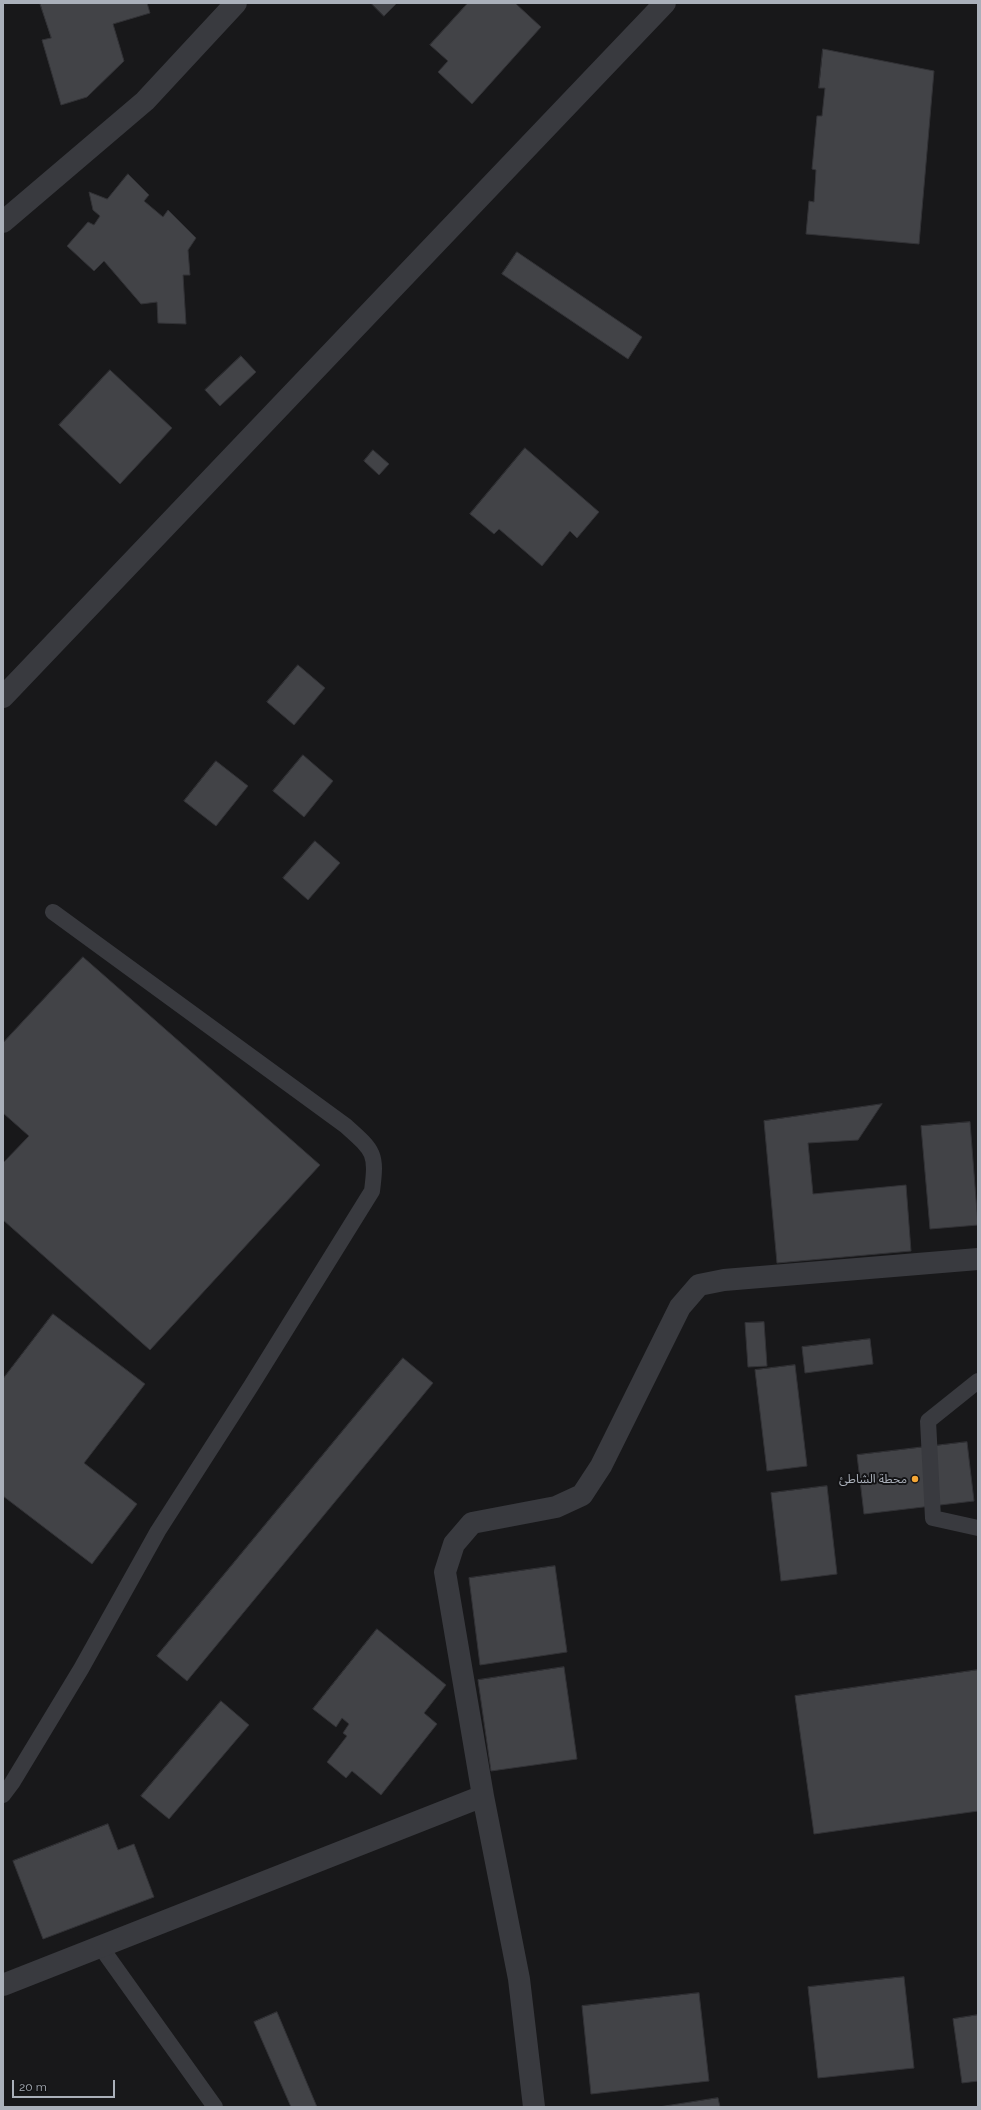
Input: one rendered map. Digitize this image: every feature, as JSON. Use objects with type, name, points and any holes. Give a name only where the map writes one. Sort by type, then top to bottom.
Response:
[{"type":"street","points":[[3,222],[144,101],[236,3]]},
{"type":"street","points":[[3,697],[665,3]]},
{"type":"street","points":[[534,2107],[519,1979],[483,1796],[445,1572],[454,1544],[472,1524],[556,1507],[582,1495],[601,1466],[680,1307],[698,1285],[724,1280],[978,1259]]},
{"type":"street","points":[[3,1985],[483,1796]]},
{"type":"lane","points":[[3,1794],[12,1783],[81,1669],[158,1531],[251,1386],[372,1191],[375,1167],[368,1146],[346,1126],[53,912]]},
{"type":"lane","points":[[978,1381],[928,1421],[933,1518],[978,1528]]},
{"type":"lane","points":[[100,1946],[215,2107]]},
{"type":"building","points":[[40,3],[147,3],[150,13],[113,24],[124,61],[87,97],[61,105],[42,40],[51,38]]},
{"type":"building","points":[[371,3],[397,3],[384,16]]},
{"type":"building","points":[[468,3],[515,3],[541,27],[472,104],[438,72],[448,61],[430,45]]},
{"type":"building","points":[[823,49],[934,71],[919,244],[806,234],[809,201],[814,202],[816,170],[812,169],[817,116],[822,116],[825,88],[819,88]]},
{"type":"building","points":[[128,174],[149,195],[144,201],[163,217],[168,210],[196,238],[188,250],[190,275],[183,275],[186,324],[158,323],[157,302],[141,304],[104,261],[94,271],[67,246],[88,222],[94,225],[100,216],[93,210],[89,192],[107,199]]},
{"type":"building","points":[[517,252],[642,337],[628,359],[502,274]]},
{"type":"building","points":[[241,356],[256,372],[220,406],[205,390]]},
{"type":"building","points":[[110,370],[172,428],[120,484],[59,425]]},
{"type":"building","points":[[525,448],[599,512],[577,538],[570,531],[542,566],[499,529],[494,534],[470,514]]},
{"type":"building","points":[[373,450],[389,464],[379,475],[364,461]]},
{"type":"building","points":[[298,665],[325,688],[294,725],[267,702]]},
{"type":"building","points":[[303,755],[333,781],[304,817],[273,791]]},
{"type":"building","points":[[216,761],[248,786],[216,826],[184,801]]},
{"type":"building","points":[[315,841],[340,863],[308,900],[283,878]]},
{"type":"building","points":[[83,957],[320,1165],[150,1350],[3,1220],[3,1163],[29,1136],[3,1113],[3,1043]]},
{"type":"building","points":[[882,1104],[858,1140],[808,1143],[813,1194],[906,1185],[911,1251],[777,1263],[764,1121]]},
{"type":"building","points":[[970,1122],[978,1225],[930,1229],[921,1126]]},
{"type":"building","points":[[53,1314],[145,1384],[84,1463],[137,1504],[92,1564],[3,1496],[3,1379]]},
{"type":"building","points":[[764,1322],[767,1366],[748,1367],[745,1323]]},
{"type":"building","points":[[870,1339],[873,1364],[805,1373],[802,1347]]},
{"type":"building","points":[[403,1358],[433,1383],[187,1681],[157,1656]]},
{"type":"building","points":[[795,1365],[807,1466],[767,1471],[755,1370]]},
{"type":"building","points":[[967,1442],[974,1501],[864,1514],[857,1455]]},
{"type":"building","points":[[827,1486],[837,1574],[781,1581],[771,1493]]},
{"type":"building","points":[[555,1566],[567,1652],[480,1665],[469,1578]]},
{"type":"building","points":[[377,1629],[446,1685],[424,1713],[437,1724],[381,1795],[352,1771],[346,1778],[327,1762],[347,1736],[343,1733],[349,1724],[342,1718],[336,1727],[313,1709]]},
{"type":"building","points":[[564,1667],[577,1759],[491,1771],[478,1680]]},
{"type":"building","points":[[978,1670],[978,1811],[814,1834],[795,1696]]},
{"type":"building","points":[[221,1701],[249,1725],[169,1819],[141,1796]]},
{"type":"building","points":[[108,1824],[118,1850],[134,1844],[154,1897],[43,1939],[13,1861]]},
{"type":"building","points":[[904,1977],[914,2068],[818,2078],[808,1987]]},
{"type":"building","points":[[699,1993],[709,2081],[591,2094],[582,2006]]},
{"type":"building","points":[[277,2012],[317,2107],[291,2107],[254,2022]]},
{"type":"building","points":[[978,2015],[978,2081],[962,2083],[953,2019]]},
{"type":"building","points":[[718,2098],[720,2107],[659,2107]]},
{"type":"place","name":"محطة الشاطئ","points":[[915,1479]]}]
